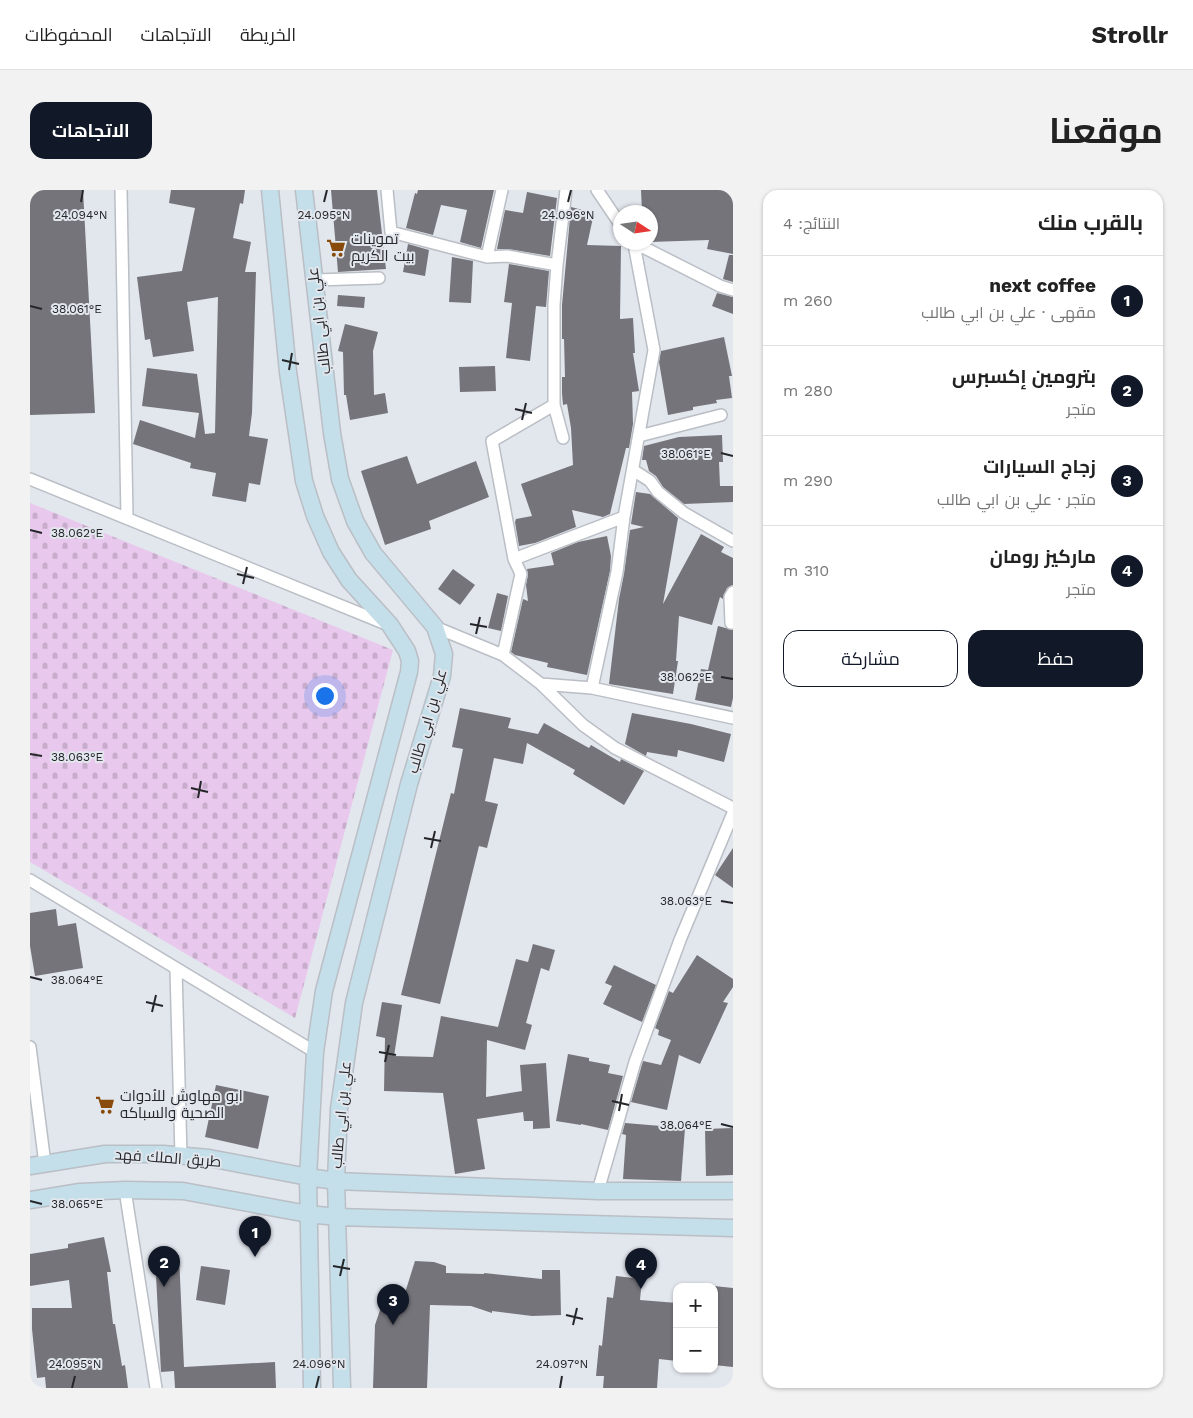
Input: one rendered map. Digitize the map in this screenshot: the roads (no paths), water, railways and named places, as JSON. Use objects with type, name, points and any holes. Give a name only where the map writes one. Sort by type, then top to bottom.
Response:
[{"type":"main road","name":"علي بن ابي طالب","points":[[270,190],[288,372],[304,481],[314,516],[340,567],[349,580],[390,625],[408,651],[410,661],[409,672],[324,991],[315,1052],[308,1177],[312,1388]]},
{"type":"main road","name":"علي بن ابي طالب","points":[[304,190],[332,433],[340,478],[355,521],[373,553],[435,627],[444,654],[442,676],[409,784],[354,1003],[339,1109],[336,1181],[342,1388]]},
{"type":"main road","name":"طريق الملك فهد","points":[[38,1165],[105,1154],[180,1156],[209,1158],[336,1181],[598,1191],[733,1191]]},
{"type":"main road","points":[[30,1200],[80,1192],[124,1190],[184,1191],[308,1214],[337,1217],[733,1228]]},
{"type":"street","points":[[121,190],[127,517]]},
{"type":"street","points":[[387,190],[391,232],[487,257],[507,256],[556,265]]},
{"type":"street","points":[[487,257],[502,190]]},
{"type":"street","points":[[563,438],[554,405],[554,305],[556,265],[566,190]]},
{"type":"street","points":[[597,190],[613,214]]},
{"type":"street","points":[[592,688],[616,572],[654,350],[635,250]]},
{"type":"street","points":[[648,250],[720,286],[733,290]]},
{"type":"street","points":[[315,280],[379,278]]},
{"type":"street","points":[[503,655],[520,574],[514,560],[492,441],[554,405]]},
{"type":"street","points":[[639,436],[721,415]]},
{"type":"street","points":[[633,470],[650,481],[658,492],[684,513],[733,540]]},
{"type":"street","points":[[30,479],[390,625]]},
{"type":"street","points":[[514,560],[624,517]]},
{"type":"street","points":[[733,592],[730,597],[731,623],[733,623]]},
{"type":"street","points":[[435,627],[503,655],[541,684],[583,724],[616,748],[733,808]]},
{"type":"street","points":[[541,684],[592,688],[733,718]]},
{"type":"street","points":[[598,1191],[635,1062],[680,940],[733,813]]},
{"type":"street","points":[[30,880],[315,1052]]},
{"type":"street","points":[[176,968],[180,1156]]},
{"type":"street","points":[[30,1047],[38,1165]]},
{"type":"street","points":[[124,1190],[156,1388]]},
{"type":"place","name":"تموينات بيت الكريم","points":[[336,248]]},
{"type":"place","name":"ابو مهاوش للأدوات الصحية والسباكه","points":[[105,1105]]},
{"type":"place","name":"next coffee","points":[[255,1257]]},
{"type":"place","name":"بترومين إكسبرس","points":[[164,1287]]},
{"type":"place","name":"ماركيز رومان","points":[[641,1289]]},
{"type":"place","name":"زجاج السيارات","points":[[393,1325]]}]
